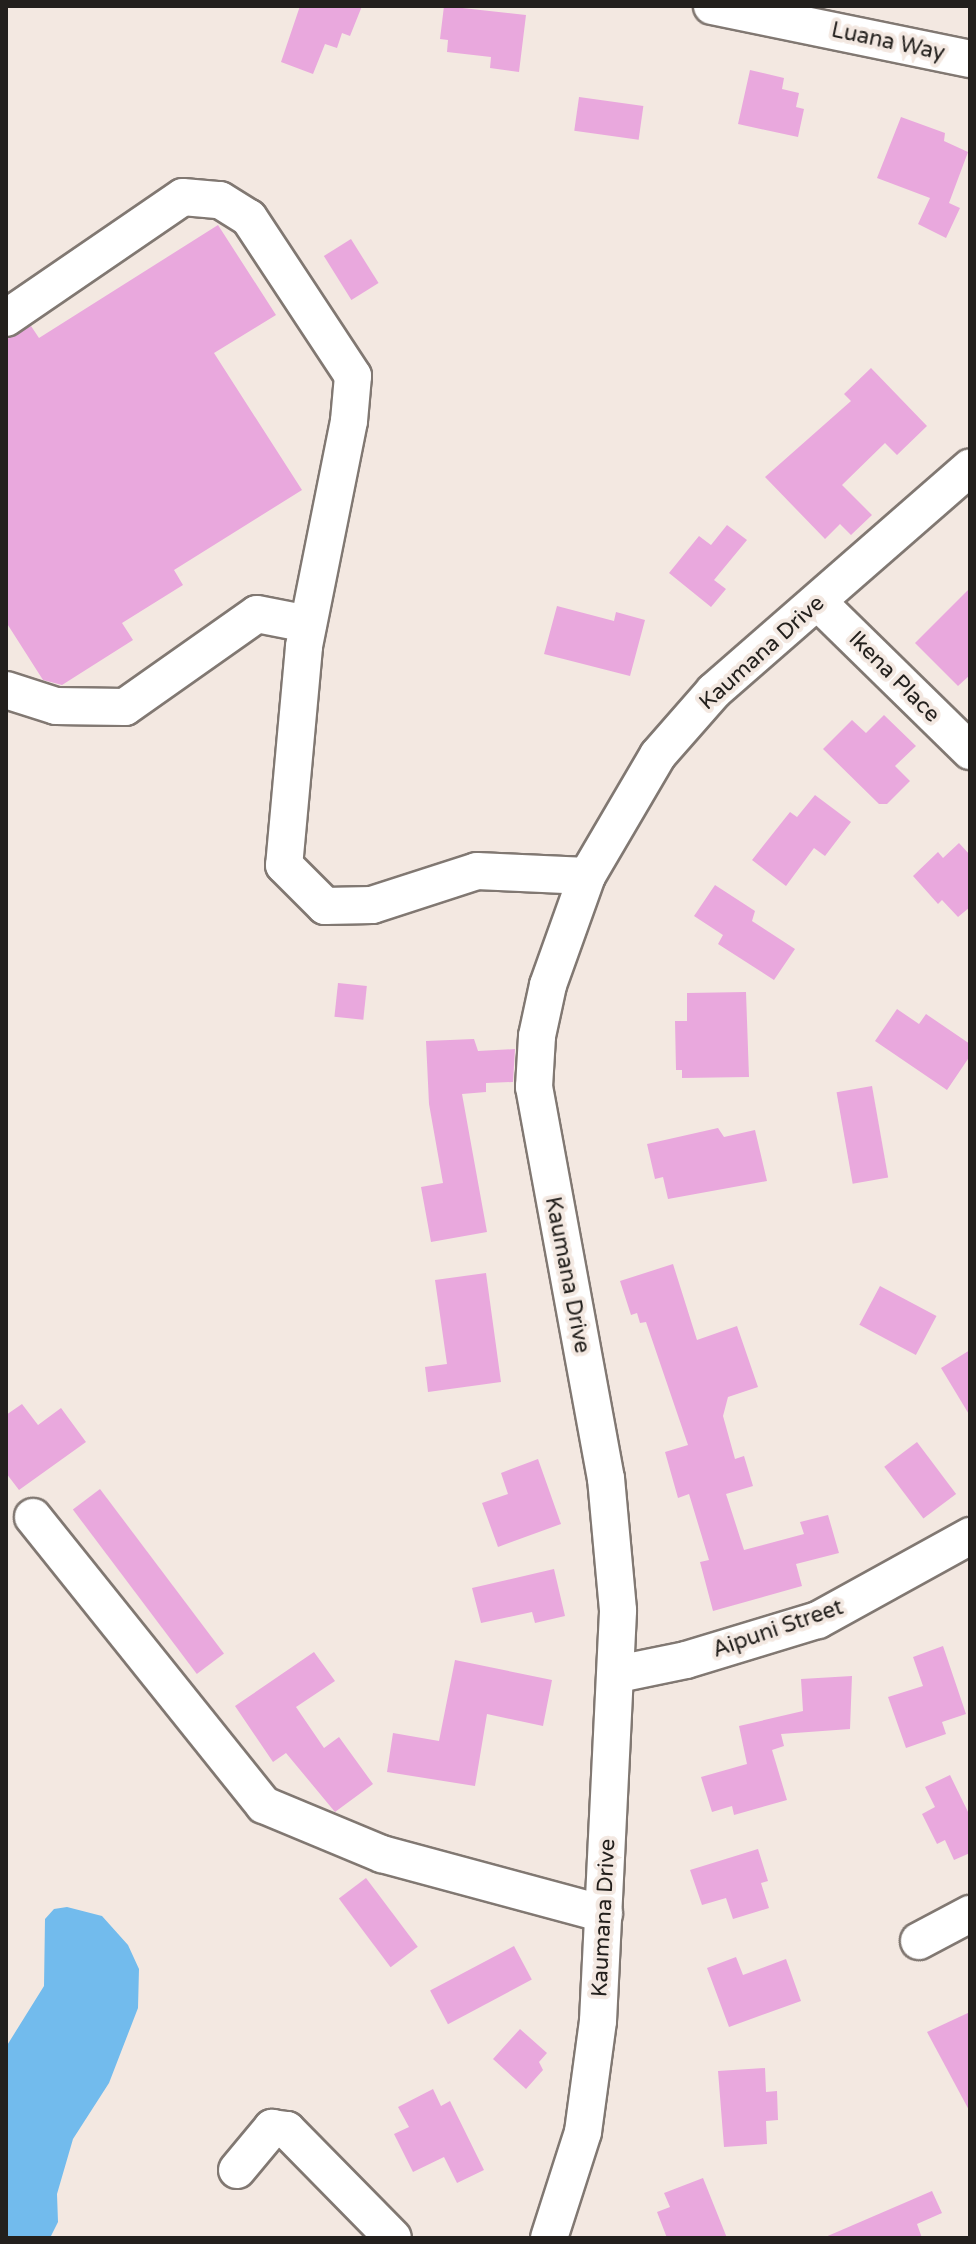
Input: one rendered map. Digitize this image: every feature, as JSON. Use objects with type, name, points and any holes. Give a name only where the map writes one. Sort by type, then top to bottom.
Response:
[{"type":"street","name":"Luana Way","points":[[712,6],[970,59]]},
{"type":"street","points":[[6,318],[183,197],[220,200],[249,218],[353,376],[349,421],[308,624],[284,865],[325,906],[372,905],[477,871],[587,876]]},
{"type":"street","name":"Kaumana Drive","points":[[549,2238],[583,2132],[604,1914],[618,1674],[616,1548],[534,1087],[537,1036],[548,985],[587,876],[658,755],[714,691],[970,468]]},
{"type":"street","name":"Ikena Place","points":[[818,602],[970,751]]},
{"type":"street","points":[[6,690],[56,706],[125,707],[257,614],[308,624]]},
{"type":"street","points":[[33,1517],[264,1805],[382,1854],[604,1914]]},
{"type":"street","name":"Aipuni Street","points":[[618,1674],[686,1660],[818,1620],[970,1536]]},
{"type":"street","points":[[919,1941],[970,1914]]},
{"type":"street","points":[[237,2170],[272,2128],[287,2130],[393,2238]]},
{"type":"water","points":[[67,1907],[102,1916],[128,1945],[139,1969],[138,2008],[109,2083],[73,2139],[57,2194],[58,2222],[50,2238],[6,2238],[6,2047],[44,1986],[45,1919],[54,1909]]},
{"type":"building","points":[[300,6],[362,6],[350,36],[342,33],[337,48],[325,44],[313,74],[281,62]]},
{"type":"building","points":[[444,6],[526,15],[519,72],[490,68],[491,57],[447,52],[448,40],[440,39]]},
{"type":"building","points":[[750,70],[784,78],[782,89],[799,93],[796,107],[804,109],[798,137],[738,124]]},
{"type":"building","points":[[579,97],[643,106],[639,140],[574,131]]},
{"type":"building","points":[[901,117],[945,133],[944,141],[968,152],[949,203],[960,208],[946,238],[918,224],[930,198],[877,178]]},
{"type":"building","points":[[218,225],[276,315],[214,353],[302,490],[174,570],[183,585],[122,623],[133,640],[62,685],[43,680],[6,622],[6,339],[31,326],[39,338]]},
{"type":"building","points":[[351,239],[379,283],[351,300],[324,256]]},
{"type":"building","points":[[871,368],[927,426],[897,455],[885,443],[842,485],[872,515],[851,535],[840,524],[825,539],[765,477],[851,401],[844,394]]},
{"type":"building","points":[[727,525],[747,540],[714,580],[726,589],[711,607],[669,573],[699,536],[711,545]]},
{"type":"building","points":[[970,588],[970,675],[958,686],[915,643]]},
{"type":"building","points":[[557,606],[614,621],[616,612],[645,620],[630,676],[544,654]]},
{"type":"building","points":[[884,715],[916,746],[895,766],[910,781],[887,804],[879,804],[823,749],[852,720],[866,733]]},
{"type":"building","points":[[815,795],[851,822],[825,856],[814,848],[786,886],[752,860],[790,812],[797,817]]},
{"type":"building","points":[[959,843],[970,855],[970,907],[958,917],[942,900],[938,904],[913,876],[938,852],[943,858]]},
{"type":"building","points":[[715,885],[755,911],[752,921],[795,949],[774,980],[718,944],[723,935],[694,916]]},
{"type":"building","points":[[338,983],[367,986],[363,1020],[334,1017]]},
{"type":"building","points":[[746,992],[749,1077],[682,1078],[682,1070],[676,1070],[675,1021],[687,1021],[687,993]]},
{"type":"building","points":[[897,1009],[919,1024],[926,1014],[970,1044],[970,1056],[947,1090],[875,1041]]},
{"type":"building","points":[[474,1039],[478,1051],[515,1049],[513,1082],[486,1083],[486,1092],[462,1094],[487,1232],[431,1242],[421,1187],[443,1183],[429,1104],[426,1041]]},
{"type":"building","points":[[872,1086],[888,1178],[853,1184],[837,1092]]},
{"type":"building","points":[[718,1128],[724,1137],[755,1130],[767,1181],[668,1199],[663,1177],[655,1179],[647,1144]]},
{"type":"building","points":[[673,1264],[697,1340],[737,1326],[758,1387],[728,1397],[723,1416],[735,1459],[744,1456],[753,1486],[726,1494],[744,1550],[804,1534],[800,1522],[828,1515],[839,1553],[796,1564],[802,1586],[713,1611],[700,1562],[709,1560],[689,1494],[678,1498],[665,1452],[688,1445],[646,1322],[640,1323],[637,1313],[631,1315],[620,1281]]},
{"type":"building","points":[[486,1273],[501,1382],[428,1392],[425,1367],[447,1364],[435,1280]]},
{"type":"building","points":[[880,1286],[937,1316],[916,1355],[859,1325]]},
{"type":"building","points":[[970,1350],[970,1416],[941,1368]]},
{"type":"building","points":[[22,1404],[38,1425],[61,1408],[86,1442],[19,1490],[6,1473],[6,1415]]},
{"type":"building","points":[[917,1442],[956,1494],[923,1519],[884,1467]]},
{"type":"building","points":[[538,1459],[561,1524],[498,1547],[482,1503],[508,1494],[501,1473]]},
{"type":"building","points":[[100,1489],[224,1654],[197,1674],[73,1509]]},
{"type":"building","points":[[554,1569],[565,1616],[535,1623],[532,1612],[481,1623],[472,1588]]},
{"type":"building","points":[[943,1646],[966,1714],[942,1722],[946,1734],[906,1748],[888,1697],[923,1686],[913,1657]]},
{"type":"building","points":[[314,1652],[335,1681],[296,1707],[324,1748],[339,1737],[373,1784],[335,1812],[286,1753],[273,1762],[235,1706]]},
{"type":"building","points":[[455,1660],[552,1680],[543,1726],[487,1714],[475,1786],[387,1772],[393,1733],[439,1741]]},
{"type":"building","points":[[852,1676],[850,1729],[781,1734],[784,1746],[772,1750],[787,1800],[734,1815],[732,1806],[712,1812],[701,1777],[747,1764],[739,1726],[803,1711],[801,1679]]},
{"type":"building","points":[[950,1775],[970,1816],[970,1853],[954,1860],[945,1840],[937,1844],[922,1814],[935,1807],[925,1787]]},
{"type":"building","points":[[758,1849],[768,1881],[761,1883],[769,1908],[733,1919],[726,1898],[702,1905],[690,1870]]},
{"type":"building","points":[[366,1878],[418,1947],[391,1967],[339,1898]]},
{"type":"building","points":[[514,1946],[532,1980],[448,2024],[430,1991]]},
{"type":"building","points":[[736,1957],[743,1975],[786,1959],[801,2001],[729,2027],[707,1968]]},
{"type":"building","points":[[970,2012],[970,2112],[927,2032]]},
{"type":"building","points":[[520,2029],[547,2053],[539,2062],[543,2070],[526,2089],[493,2059]]},
{"type":"building","points":[[765,2068],[766,2092],[777,2091],[778,2120],[766,2121],[767,2144],[724,2147],[718,2071]]},
{"type":"building","points":[[433,2089],[441,2106],[450,2101],[484,2170],[457,2183],[444,2157],[413,2172],[394,2134],[409,2127],[398,2107]]},
{"type":"building","points":[[703,2178],[727,2238],[667,2238],[657,2212],[670,2207],[664,2193]]},
{"type":"building","points":[[932,2191],[942,2213],[917,2224],[922,2238],[823,2238]]}]
